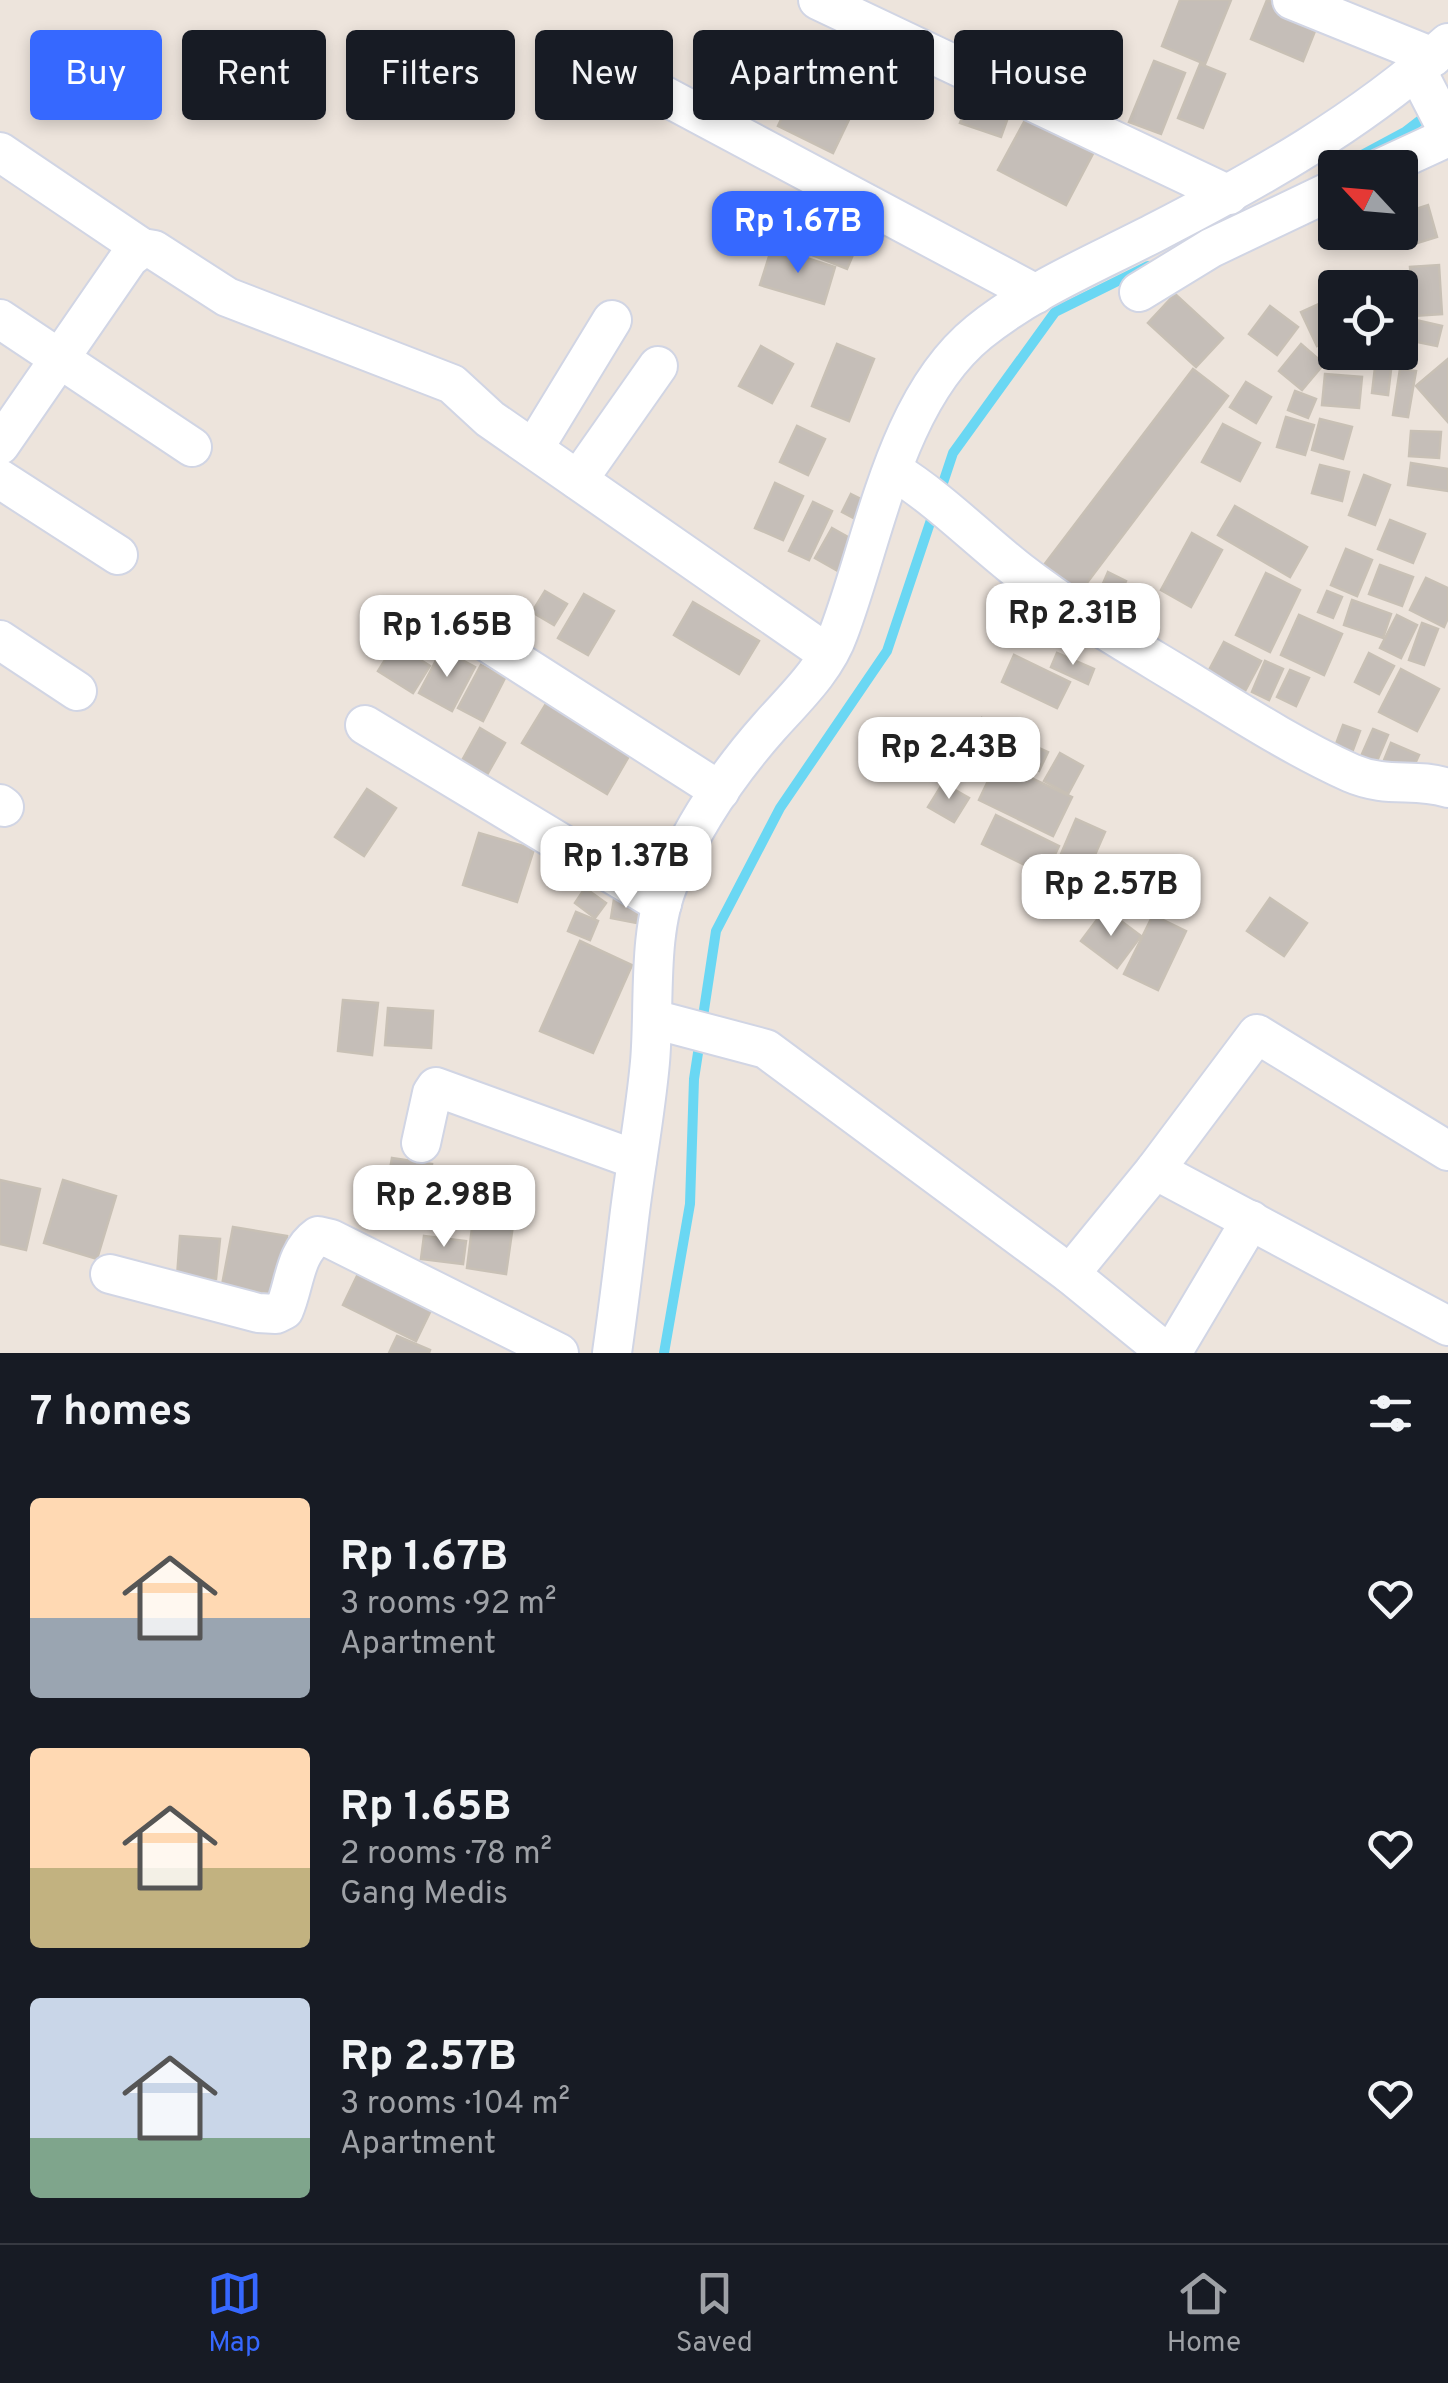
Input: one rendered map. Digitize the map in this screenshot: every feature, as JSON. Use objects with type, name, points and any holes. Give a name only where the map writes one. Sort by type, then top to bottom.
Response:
[{"type":"street","points":[[818,0],[1229,194]]},
{"type":"street","points":[[1292,0],[1438,94]]},
{"type":"street","points":[[612,1353],[638,1160],[657,940],[669,881],[698,823],[720,791],[770,726],[799,696],[828,654],[904,477],[904,438],[944,368],[974,336],[1075,271],[1229,194],[1319,143],[1438,94]]},
{"type":"street","points":[[1395,150],[1438,94]]},
{"type":"street","points":[[673,101],[1036,294]]},
{"type":"street","points":[[0,152],[142,248],[154,250],[227,297],[452,384],[490,419],[828,654]]},
{"type":"street","points":[[1139,292],[1212,248],[1318,197]]},
{"type":"street","points":[[0,446],[129,258],[142,248]]},
{"type":"street","points":[[0,320],[192,447]]},
{"type":"street","points":[[534,448],[612,320]]},
{"type":"street","points":[[578,480],[658,366]]},
{"type":"street","points":[[904,477],[1021,573],[1127,646],[1277,736],[1378,783],[1420,782],[1448,788]]},
{"type":"street","points":[[0,479],[118,555]]},
{"type":"street","points":[[476,635],[720,791]]},
{"type":"street","points":[[0,640],[77,691]]},
{"type":"street","points":[[364,725],[662,904]]},
{"type":"street","points":[[653,1018],[766,1048],[1170,1353],[1252,1220]]},
{"type":"street","points":[[1070,1274],[1155,1170],[1257,1034],[1448,1152]]},
{"type":"street","points":[[421,1143],[436,1086],[638,1160]]},
{"type":"street","points":[[1155,1170],[1448,1326]]},
{"type":"street","points":[[110,1274],[258,1313],[276,1314],[284,1310],[302,1254],[318,1236],[558,1353]]},
{"type":"building","points":[[1180,0],[1231,0],[1205,64],[1162,46]]},
{"type":"building","points":[[1267,0],[1319,21],[1303,61],[1251,39]]},
{"type":"building","points":[[1154,61],[1185,73],[1161,134],[1129,122]]},
{"type":"building","points":[[1200,64],[1225,74],[1203,128],[1178,118]]},
{"type":"building","points":[[781,120],[849,120],[833,153],[778,126]]},
{"type":"building","points":[[961,120],[1007,120],[1001,137],[960,123]]},
{"type":"building","points":[[1025,120],[1047,120],[1097,146],[1066,205],[998,170]]},
{"type":"building","points":[[787,203],[862,233],[847,269],[772,239]]},
{"type":"building","points":[[1428,205],[1437,237],[1418,243],[1418,208]]},
{"type":"building","points":[[772,247],[835,267],[824,304],[760,285]]},
{"type":"building","points":[[1439,265],[1442,314],[1418,316],[1418,270],[1410,267]]},
{"type":"building","points":[[1175,294],[1223,338],[1196,367],[1148,323]]},
{"type":"building","points":[[1318,304],[1318,346],[1317,346],[1301,312]]},
{"type":"building","points":[[1270,306],[1298,327],[1277,355],[1249,334]]},
{"type":"building","points":[[1418,321],[1442,326],[1437,346],[1418,342]]},
{"type":"building","points":[[837,344],[874,359],[849,421],[812,406]]},
{"type":"building","points":[[1301,344],[1318,359],[1319,370],[1302,390],[1279,371]]},
{"type":"building","points":[[761,346],[793,364],[772,403],[739,386]]},
{"type":"building","points":[[1448,359],[1448,422],[1416,386]]},
{"type":"building","points":[[1193,369],[1228,396],[1080,592],[1044,565]]},
{"type":"building","points":[[1375,370],[1391,370],[1388,395],[1372,393]]},
{"type":"building","points":[[1400,370],[1416,371],[1408,417],[1393,415]]},
{"type":"building","points":[[1325,374],[1362,377],[1359,408],[1322,405]]},
{"type":"building","points":[[1246,382],[1271,397],[1256,423],[1230,407]]},
{"type":"building","points":[[1295,391],[1316,399],[1308,418],[1288,410]]},
{"type":"building","points":[[1286,417],[1314,425],[1305,455],[1277,447]]},
{"type":"building","points":[[1320,419],[1352,427],[1343,459],[1312,450]]},
{"type":"building","points":[[1223,424],[1260,443],[1240,481],[1202,462]]},
{"type":"building","points":[[797,426],[825,439],[808,475],[780,462]]},
{"type":"building","points":[[1411,431],[1441,432],[1439,458],[1409,456]]},
{"type":"building","points":[[1411,463],[1448,469],[1448,491],[1408,485]]},
{"type":"building","points":[[1320,465],[1349,472],[1342,501],[1312,493]]},
{"type":"building","points":[[1364,475],[1390,485],[1375,525],[1349,515]]},
{"type":"building","points":[[775,483],[803,496],[783,540],[755,528]]},
{"type":"building","points":[[851,494],[873,505],[865,524],[842,512]]},
{"type":"building","points":[[813,502],[832,511],[809,560],[789,551]]},
{"type":"building","points":[[1235,506],[1307,547],[1290,577],[1218,535]]},
{"type":"building","points":[[1390,520],[1425,534],[1413,563],[1378,549]]},
{"type":"building","points":[[832,528],[855,541],[838,571],[815,558]]},
{"type":"building","points":[[1192,533],[1222,550],[1191,607],[1161,590]]},
{"type":"building","points":[[1346,549],[1372,560],[1357,596],[1331,585]]},
{"type":"building","points":[[1380,565],[1413,577],[1402,606],[1369,594]]},
{"type":"building","points":[[1108,572],[1126,581],[1116,602],[1099,593]]},
{"type":"building","points":[[1266,573],[1300,590],[1270,652],[1236,635]]},
{"type":"building","points":[[1426,578],[1448,588],[1448,618],[1444,627],[1410,610]]},
{"type":"building","points":[[545,591],[567,604],[554,625],[532,612]]},
{"type":"building","points":[[1327,591],[1342,597],[1333,618],[1318,612]]},
{"type":"building","points":[[584,594],[614,611],[588,655],[558,638]]},
{"type":"building","points":[[1352,600],[1391,614],[1383,638],[1344,625]]},
{"type":"building","points":[[693,602],[759,641],[739,674],[674,635]]},
{"type":"building","points":[[1299,615],[1342,634],[1324,675],[1281,655]]},
{"type":"building","points":[[1397,615],[1417,625],[1401,658],[1380,648]]},
{"type":"building","points":[[1422,623],[1438,629],[1424,665],[1409,660]]},
{"type":"building","points":[[1224,642],[1261,661],[1245,691],[1208,672]]},
{"type":"building","points":[[395,644],[430,666],[413,693],[378,671]]},
{"type":"building","points":[[442,649],[475,667],[452,711],[419,693]]},
{"type":"building","points":[[1057,653],[1094,669],[1088,684],[1051,667]]},
{"type":"building","points":[[1369,653],[1394,666],[1379,694],[1355,682]]},
{"type":"building","points":[[1014,655],[1070,682],[1057,708],[1002,682]]},
{"type":"building","points":[[1265,661],[1283,669],[1269,700],[1252,692]]},
{"type":"building","points":[[481,665],[505,678],[483,721],[458,708]]},
{"type":"building","points":[[1401,669],[1439,689],[1417,731],[1379,712]]},
{"type":"building","points":[[1290,670],[1309,678],[1296,706],[1277,697]]},
{"type":"building","points":[[552,694],[636,744],[607,794],[522,743]]},
{"type":"building","points":[[982,718],[1017,735],[1008,756],[972,740]]},
{"type":"building","points":[[1343,725],[1360,731],[1350,758],[1333,752]]},
{"type":"building","points":[[480,728],[505,743],[484,780],[459,766]]},
{"type":"building","points":[[1373,729],[1388,735],[1374,768],[1359,761]]},
{"type":"building","points":[[1021,740],[1048,752],[1039,771],[1012,760]]},
{"type":"building","points":[[1391,743],[1419,755],[1407,781],[1380,770]]},
{"type":"building","points":[[1060,753],[1083,766],[1068,794],[1044,781]]},
{"type":"building","points":[[997,762],[1072,797],[1053,836],[979,800]]},
{"type":"building","points":[[943,783],[969,798],[954,822],[928,807]]},
{"type":"building","points":[[367,789],[396,808],[364,856],[335,837]]},
{"type":"building","points":[[996,815],[1059,846],[1045,875],[982,844]]},
{"type":"building","points":[[1076,819],[1105,832],[1084,880],[1055,868]]},
{"type":"building","points":[[479,833],[534,849],[517,902],[463,885]]},
{"type":"building","points":[[642,835],[672,853],[655,881],[625,863]]},
{"type":"building","points":[[585,888],[606,903],[595,918],[575,903]]},
{"type":"building","points":[[1270,898],[1307,923],[1284,956],[1247,931]]},
{"type":"building","points":[[614,899],[640,904],[637,923],[611,918]]},
{"type":"building","points":[[1105,909],[1141,936],[1117,968],[1081,941]]},
{"type":"building","points":[[576,912],[598,921],[590,940],[568,931]]},
{"type":"building","points":[[1153,915],[1186,931],[1158,990],[1124,974]]},
{"type":"building","points":[[580,941],[632,965],[593,1053],[540,1031]]},
{"type":"building","points":[[343,1000],[378,1003],[372,1055],[338,1051]]},
{"type":"building","points":[[388,1008],[433,1011],[431,1048],[385,1045]]},
{"type":"building","points":[[392,1158],[432,1164],[427,1198],[386,1192]]},
{"type":"building","points":[[0,1180],[40,1189],[26,1250],[0,1244]]},
{"type":"building","points":[[63,1180],[116,1196],[97,1259],[44,1243]]},
{"type":"building","points":[[473,1220],[513,1225],[506,1274],[467,1268]]},
{"type":"building","points":[[233,1227],[287,1236],[277,1295],[222,1285]]},
{"type":"building","points":[[180,1236],[220,1239],[216,1279],[177,1277]]},
{"type":"building","points":[[424,1236],[466,1241],[463,1264],[421,1259]]},
{"type":"building","points":[[358,1274],[431,1310],[416,1341],[343,1305]]},
{"type":"building","points":[[397,1336],[430,1350],[429,1353],[389,1353]]},
{"type":"waterway","points":[[1372,150],[1431,112]]},
{"type":"waterway","points":[[940,492],[953,453],[1055,312],[1148,266]]},
{"type":"waterway","points":[[702,1023],[716,931],[780,808],[887,651],[935,508]]},
{"type":"waterway","points":[[664,1353],[690,1204],[694,1079],[700,1040]]}]
